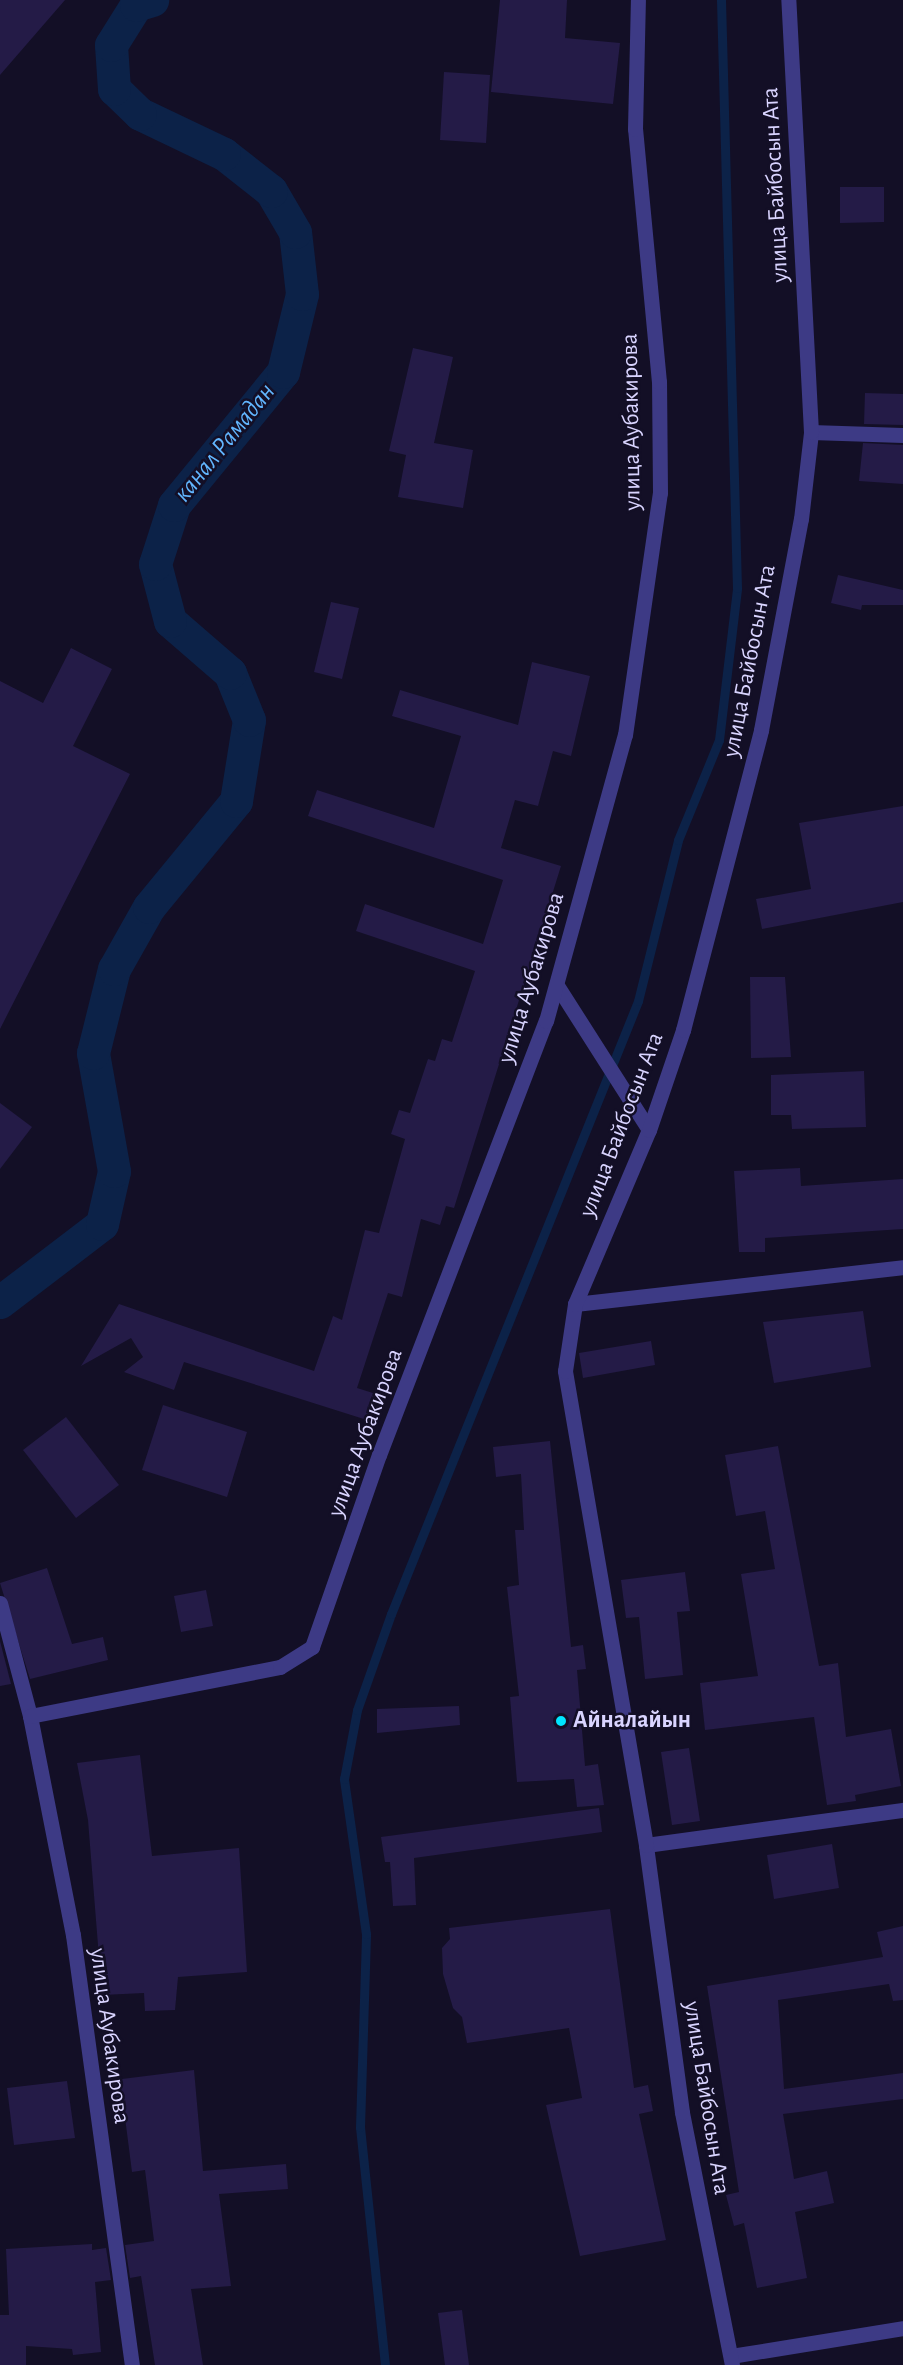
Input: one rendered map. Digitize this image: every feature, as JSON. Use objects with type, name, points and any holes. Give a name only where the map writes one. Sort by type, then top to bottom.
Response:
[{"type":"street","name":"улица Аубакирова","points":[[30,1716],[260,1672],[280,1667],[312,1647],[379,1455],[558,987],[624,735],[660,493],[659,382],[635,129],[638,0]]},
{"type":"street","name":"улица Байбосын Ата","points":[[788,0],[811,432],[801,519],[761,730],[683,1030],[649,1130],[575,1304],[565,1371],[646,1845],[682,2112],[732,2361],[903,2328]]},
{"type":"street","points":[[811,432],[903,435]]},
{"type":"street","points":[[558,987],[649,1130]]},
{"type":"street","points":[[575,1304],[903,1267]]},
{"type":"street","name":"улица Аубакирова","points":[[0,1603],[30,1716],[73,1935],[132,2365]]},
{"type":"street","points":[[646,1845],[903,1810]]},
{"type":"building","points":[[0,0],[65,0],[0,75]]},
{"type":"building","points":[[500,0],[567,0],[565,38],[620,43],[613,104],[491,92]]},
{"type":"building","points":[[444,72],[490,75],[486,143],[440,140]]},
{"type":"building","points":[[840,187],[884,187],[884,222],[840,223]]},
{"type":"building","points":[[413,348],[453,357],[434,443],[473,450],[463,508],[398,497],[406,455],[389,451]]},
{"type":"building","points":[[865,393],[903,394],[903,425],[864,424]]},
{"type":"building","points":[[863,443],[903,445],[903,484],[859,481]]},
{"type":"building","points":[[838,575],[903,590],[903,605],[862,605],[861,610],[831,603]]},
{"type":"building","points":[[331,602],[359,608],[342,679],[314,672]]},
{"type":"building","points":[[71,648],[112,669],[73,746],[130,774],[0,1029],[0,681],[43,703]]},
{"type":"building","points":[[532,662],[590,676],[571,756],[553,751],[538,806],[515,800],[501,848],[561,866],[454,1208],[446,1206],[440,1225],[421,1219],[402,1297],[388,1293],[357,1388],[376,1394],[367,1420],[184,1362],[174,1390],[124,1372],[143,1357],[131,1338],[81,1366],[119,1304],[314,1371],[333,1316],[342,1320],[365,1230],[379,1233],[405,1139],[391,1134],[399,1110],[410,1113],[428,1059],[435,1061],[442,1039],[452,1042],[475,971],[356,931],[365,904],[483,944],[503,880],[308,816],[317,790],[434,828],[461,736],[392,716],[400,690],[518,725]]},
{"type":"building","points":[[903,806],[903,902],[762,929],[756,899],[811,889],[799,823]]},
{"type":"building","points":[[750,977],[785,977],[791,1057],[751,1058]]},
{"type":"building","points":[[864,1071],[866,1127],[792,1129],[791,1115],[771,1115],[771,1075]]},
{"type":"building","points":[[0,1103],[32,1127],[0,1169]]},
{"type":"building","points":[[800,1168],[801,1186],[903,1179],[903,1229],[765,1238],[765,1252],[739,1252],[734,1171]]},
{"type":"building","points":[[863,1311],[871,1367],[774,1383],[763,1322]]},
{"type":"building","points":[[651,1341],[655,1365],[583,1378],[579,1353]]},
{"type":"building","points":[[163,1405],[247,1432],[227,1497],[142,1470]]},
{"type":"building","points":[[66,1417],[119,1485],[76,1518],[23,1450]]},
{"type":"building","points":[[550,1441],[571,1647],[583,1645],[586,1669],[577,1670],[585,1766],[598,1764],[604,1805],[577,1807],[574,1779],[517,1782],[510,1697],[519,1696],[507,1587],[519,1585],[515,1530],[524,1530],[521,1474],[496,1477],[493,1447]]},
{"type":"building","points":[[778,1446],[819,1666],[838,1663],[846,1737],[891,1729],[901,1786],[855,1795],[856,1801],[827,1805],[814,1717],[705,1730],[700,1683],[758,1676],[741,1574],[775,1569],[765,1511],[736,1516],[725,1455]]},
{"type":"building","points":[[47,1568],[72,1644],[103,1637],[108,1660],[30,1679],[0,1583]]},
{"type":"building","points":[[685,1572],[690,1611],[677,1612],[683,1675],[645,1679],[639,1617],[626,1618],[621,1580]]},
{"type":"building","points":[[206,1590],[213,1626],[181,1632],[174,1596]]},
{"type":"building","points":[[0,1641],[11,1684],[0,1686]]},
{"type":"building","points":[[459,1706],[460,1725],[377,1733],[377,1709]]},
{"type":"building","points":[[689,1748],[700,1821],[672,1825],[661,1752]]},
{"type":"building","points":[[140,1755],[152,1856],[239,1848],[247,1972],[178,1977],[175,2010],[145,2011],[144,1993],[102,1995],[88,1820],[77,1763]]},
{"type":"building","points":[[599,1808],[602,1832],[414,1858],[416,1905],[393,1906],[390,1862],[385,1862],[381,1837]]},
{"type":"building","points":[[832,1844],[839,1888],[774,1899],[767,1855]]},
{"type":"building","points":[[610,1909],[634,2088],[648,2085],[653,2111],[639,2114],[666,2240],[580,2256],[546,2105],[582,2098],[569,2028],[467,2043],[462,2017],[453,2008],[443,1974],[442,1948],[450,1939],[449,1928]]},
{"type":"building","points":[[903,1926],[903,2000],[893,2001],[889,1984],[778,2000],[784,2089],[903,2073],[903,2099],[783,2114],[794,2179],[827,2171],[834,2203],[795,2212],[807,2278],[757,2288],[744,2223],[734,2226],[726,2195],[739,2192],[707,1986],[883,1957],[877,1932]]},
{"type":"building","points":[[194,2070],[203,2171],[286,2164],[288,2189],[219,2194],[231,2286],[191,2289],[203,2365],[155,2365],[141,2276],[130,2278],[125,2245],[154,2241],[145,2170],[132,2172],[123,2102],[117,2103],[114,2080]]},
{"type":"building","points":[[67,2081],[75,2138],[14,2145],[7,2088]]},
{"type":"building","points":[[92,2244],[92,2250],[106,2248],[111,2280],[95,2282],[101,2352],[73,2355],[72,2349],[26,2346],[26,2365],[0,2365],[0,2315],[9,2315],[6,2249]]},
{"type":"building","points":[[462,2310],[469,2365],[445,2365],[438,2313]]},
{"type":"waterway","name":"канал Рамадан","points":[[0,1302],[102,1224],[114,1171],[93,1053],[114,969],[149,907],[236,801],[249,720],[230,673],[170,621],[155,564],[174,505],[283,372],[302,294],[295,232],[271,191],[224,154],[140,114],[114,89],[111,45],[136,5],[152,0]]},
{"type":"waterway","points":[[385,2365],[360,2127],[366,1934],[344,1779],[357,1710],[391,1614],[638,1001],[678,840],[719,740],[737,588],[721,0]]},
{"type":"place","name":"Айналайын","points":[[561,1721]]}]
